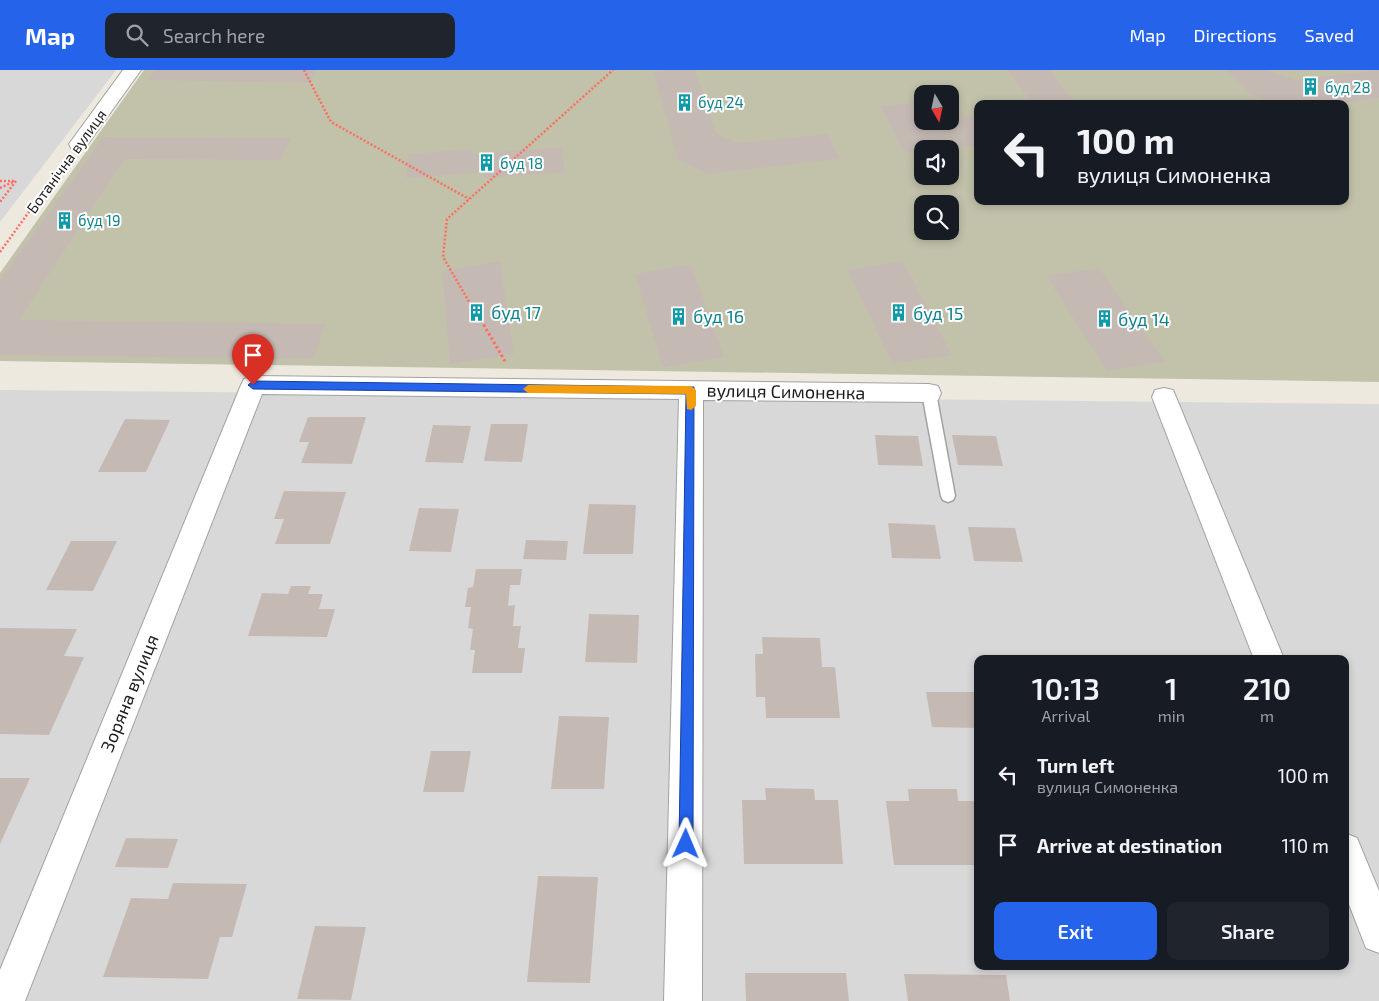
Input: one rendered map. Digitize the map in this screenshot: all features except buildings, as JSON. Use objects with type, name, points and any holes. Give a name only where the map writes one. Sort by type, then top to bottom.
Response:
[{"type":"street","name":"Ботанічна вулиця","points":[[78,144],[132,70]]},
{"type":"street","name":"вулиця Симоненка","points":[[253,385],[929,393]]},
{"type":"street","name":"Зоряна вулиця","points":[[6,1001],[253,385]]},
{"type":"street","points":[[683,1001],[691,390]]},
{"type":"street","points":[[1164,397],[1266,655]]},
{"type":"street","points":[[1349,860],[1379,935]]},
{"type":"lane","points":[[929,393],[948,496]]},
{"type":"path","points":[[304,70],[331,122],[469,199]]},
{"type":"path","points":[[521,389],[443,257],[447,218],[612,70]]},
{"type":"path","name":"Ботанічна вулиця","points":[[0,252],[78,144]]},
{"type":"path","points":[[0,181],[14,181]]},
{"type":"path","points":[[0,188],[14,181]]},
{"type":"path","points":[[0,202],[16,181],[14,181]]},
{"type":"shaded area","points":[[0,70],[116,70],[0,222]]},
{"type":"shaded area","points":[[144,70],[1379,70],[1379,382],[0,361],[0,273]]},
{"type":"shaded area","points":[[0,390],[1379,404],[1379,1001],[0,1001]]},
{"type":"slow traffic","points":[[528,389],[691,390],[691,406]]},
{"type":"place","name":"буд 28","points":[[1311,87]]},
{"type":"place","name":"буд 24","points":[[684,102]]},
{"type":"place","name":"буд 18","points":[[486,163]]},
{"type":"place","name":"буд 19","points":[[64,220]]},
{"type":"place","name":"буд 17","points":[[477,312]]},
{"type":"place","name":"буд 15","points":[[899,313]]},
{"type":"place","name":"буд 16","points":[[679,316]]},
{"type":"place","name":"буд 14","points":[[1104,319]]},
{"type":"route","points":[[253,385],[691,390],[686,844]]}]
